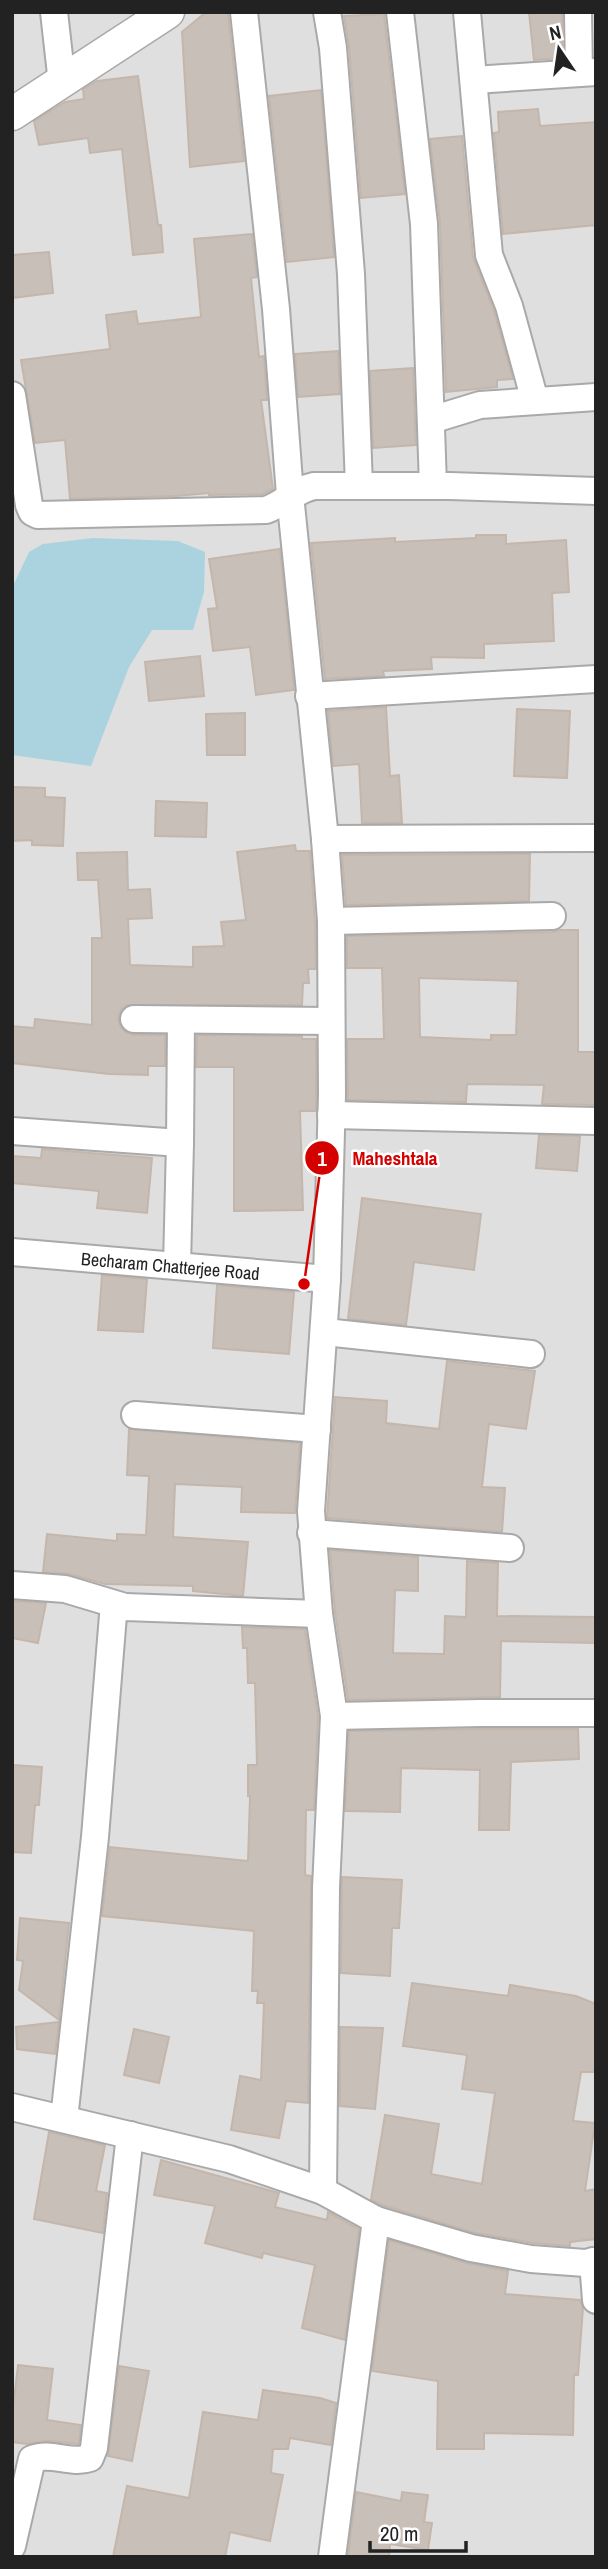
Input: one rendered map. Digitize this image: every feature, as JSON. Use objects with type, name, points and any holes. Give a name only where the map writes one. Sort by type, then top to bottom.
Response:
[{"type":"street","points":[[54,12],[62,83]]},
{"type":"street","points":[[12,114],[62,83],[139,22],[167,12]]},
{"type":"street","points":[[244,12],[276,309],[290,495],[331,921],[327,1288],[311,1533],[319,1614],[334,1716],[326,1888],[323,2191]]},
{"type":"street","points":[[327,12],[333,48],[351,274],[359,486]]},
{"type":"street","points":[[400,12],[424,223],[433,486]]},
{"type":"street","points":[[467,12],[489,255],[509,306],[535,401]]},
{"type":"street","points":[[474,80],[587,73],[578,12]]},
{"type":"street","points":[[12,395],[29,505],[32,512],[38,515],[266,510],[290,495],[314,486],[433,486],[596,491]]},
{"type":"street","points":[[431,420],[480,405],[596,397]]},
{"type":"street","points":[[309,696],[596,679]]},
{"type":"street","points":[[325,839],[596,838]]},
{"type":"street","points":[[331,921],[552,916]]},
{"type":"street","points":[[134,1019],[330,1021]]},
{"type":"street","points":[[177,1266],[181,1020]]},
{"type":"street","points":[[331,1105],[596,1121]]},
{"type":"street","points":[[12,1131],[180,1143]]},
{"type":"street","name":"Becharam Chatterjee Road","points":[[12,1252],[177,1266],[327,1288]]},
{"type":"street","points":[[325,1332],[531,1354]]},
{"type":"street","points":[[135,1415],[317,1429]]},
{"type":"street","points":[[311,1533],[510,1548]]},
{"type":"street","points":[[12,1585],[65,1590],[125,1606],[319,1614]]},
{"type":"street","points":[[64,2119],[95,1837],[113,1615],[125,1606]]},
{"type":"street","points":[[334,1716],[596,1713]]},
{"type":"street","points":[[12,2107],[229,2159],[323,2191],[376,2220],[471,2248],[531,2259],[585,2263],[595,2261],[596,2300]]},
{"type":"street","points":[[12,2546],[33,2459],[40,2456],[81,2461],[90,2458],[94,2448],[130,2135]]},
{"type":"street","points":[[332,2557],[376,2220]]},
{"type":"shaded area","points":[[12,12],[596,12],[596,2557],[12,2557]]},
{"type":"water","points":[[93,538],[178,541],[205,552],[204,592],[193,630],[152,630],[129,667],[91,766],[12,755],[12,588],[29,552],[43,544]]},
{"type":"building","points":[[206,12],[228,12],[244,161],[190,167],[182,32]]},
{"type":"building","points":[[529,12],[562,13],[563,58],[534,60]]},
{"type":"building","points":[[384,14],[405,194],[361,198],[344,16]]},
{"type":"building","points":[[138,76],[163,252],[133,255],[122,149],[90,153],[88,138],[39,145],[34,121],[65,102],[84,99],[83,89],[97,81]]},
{"type":"building","points":[[321,90],[334,257],[287,262],[269,96]]},
{"type":"building","points":[[538,109],[540,126],[596,122],[596,225],[503,234],[494,133],[499,132],[498,112]]},
{"type":"building","points":[[462,136],[473,257],[494,311],[513,379],[497,380],[497,387],[446,392],[440,223],[430,139]]},
{"type":"building","points":[[252,234],[257,277],[251,278],[259,357],[264,356],[267,400],[261,400],[273,489],[263,494],[209,493],[70,499],[65,440],[35,443],[21,360],[110,349],[106,315],[136,311],[138,324],[201,317],[194,239]]},
{"type":"building","points":[[49,252],[53,293],[12,298],[12,255]]},
{"type":"building","points":[[338,351],[340,394],[298,397],[295,354]]},
{"type":"building","points":[[413,368],[416,445],[373,448],[370,371]]},
{"type":"building","points":[[476,535],[506,535],[506,544],[566,540],[569,592],[552,593],[554,641],[484,644],[484,658],[431,657],[432,669],[383,671],[384,676],[325,679],[311,543],[395,538],[395,542],[476,538]]},
{"type":"building","points":[[280,549],[294,690],[256,695],[250,647],[213,651],[208,609],[217,608],[209,559]]},
{"type":"building","points":[[200,656],[204,696],[149,701],[145,662]]},
{"type":"building","points":[[386,707],[390,776],[399,775],[402,823],[362,823],[359,764],[333,766],[328,711]]},
{"type":"building","points":[[517,709],[570,711],[567,778],[514,776]]},
{"type":"building","points":[[245,713],[245,755],[207,755],[206,714]]},
{"type":"building","points":[[12,787],[45,788],[45,797],[65,798],[63,846],[32,845],[32,840],[12,841]]},
{"type":"building","points":[[156,801],[207,803],[206,837],[155,836]]},
{"type":"building","points":[[295,845],[296,851],[310,851],[315,922],[316,969],[308,969],[309,983],[303,983],[302,1005],[127,1005],[118,1018],[125,1032],[134,1035],[165,1035],[165,1066],[148,1066],[148,1075],[109,1074],[12,1063],[12,1026],[34,1028],[35,1019],[92,1025],[92,938],[102,938],[98,880],[78,880],[77,853],[127,852],[128,890],[150,889],[152,918],[128,919],[130,965],[193,967],[193,947],[224,946],[221,922],[246,920],[237,852]]},
{"type":"building","points":[[530,854],[529,901],[346,905],[342,855]]},
{"type":"building","points":[[578,930],[578,1052],[596,1052],[596,1105],[542,1104],[544,1085],[467,1084],[466,1102],[348,1100],[347,1039],[384,1039],[382,968],[347,968],[347,936]],"holes":[[[419,978],[518,981],[516,1035],[491,1035],[491,1040],[420,1037]]]},
{"type":"building","points":[[197,1035],[302,1036],[302,1039],[316,1039],[316,1111],[300,1111],[303,1210],[234,1211],[234,1067],[196,1067]]},
{"type":"building","points":[[539,1135],[580,1136],[577,1171],[536,1168]]},
{"type":"building","points":[[42,1149],[152,1158],[147,1213],[97,1208],[99,1191],[12,1183],[12,1156],[41,1158]]},
{"type":"building","points":[[362,1198],[481,1214],[474,1270],[414,1262],[406,1325],[348,1319]]},
{"type":"building","points":[[102,1275],[147,1279],[143,1332],[98,1330]]},
{"type":"building","points":[[217,1285],[294,1292],[289,1354],[213,1348]]},
{"type":"building","points":[[447,1361],[535,1371],[526,1429],[489,1424],[482,1487],[505,1488],[502,1532],[327,1518],[335,1397],[387,1401],[386,1423],[439,1429]]},
{"type":"building","points":[[129,1429],[300,1443],[295,1513],[241,1512],[242,1487],[175,1484],[173,1537],[248,1542],[243,1596],[193,1591],[193,1586],[105,1584],[69,1574],[43,1572],[47,1534],[117,1541],[117,1534],[146,1535],[149,1476],[127,1475]]},
{"type":"building","points":[[330,1550],[418,1557],[418,1591],[395,1590],[393,1653],[444,1654],[445,1616],[466,1617],[467,1561],[498,1563],[497,1616],[596,1617],[596,1643],[501,1641],[500,1697],[348,1700],[335,1612]]},
{"type":"building","points":[[12,1601],[46,1603],[38,1643],[12,1638]]},
{"type":"building","points":[[242,1627],[305,1629],[318,1717],[314,1810],[306,1810],[305,1875],[311,1876],[308,2103],[286,2101],[279,2138],[231,2130],[240,2076],[261,2080],[264,2003],[257,2003],[258,1991],[252,1991],[254,1931],[102,1916],[110,1847],[248,1861],[248,1765],[257,1765],[255,1683],[248,1683],[247,1648],[243,1648]]},
{"type":"building","points":[[578,1729],[579,1759],[511,1762],[509,1830],[479,1830],[480,1770],[401,1768],[400,1812],[345,1811],[349,1731]]},
{"type":"building","points":[[12,1765],[42,1767],[39,1805],[35,1805],[31,1853],[12,1852]]},
{"type":"building","points":[[342,1877],[402,1880],[399,1928],[392,1928],[390,1976],[341,1973]]},
{"type":"building","points":[[20,1918],[69,1923],[59,2020],[19,1990],[23,1961],[17,1960]]},
{"type":"building","points":[[412,1983],[508,1996],[510,1985],[576,1996],[596,2004],[596,2072],[581,2072],[573,2121],[595,2123],[585,2191],[596,2189],[596,2239],[570,2242],[570,2246],[475,2233],[371,2200],[385,2115],[439,2124],[431,2174],[482,2184],[495,2093],[462,2089],[467,2055],[403,2046]]},
{"type":"building","points":[[59,2022],[55,2054],[17,2049],[16,2027]]},
{"type":"building","points":[[340,2027],[383,2028],[375,2109],[340,2106]]},
{"type":"building","points":[[134,2029],[169,2037],[159,2083],[124,2075]]},
{"type":"building","points":[[49,2132],[105,2145],[96,2191],[107,2193],[103,2233],[34,2219]]},
{"type":"building","points":[[161,2160],[279,2193],[275,2207],[327,2220],[328,2212],[359,2229],[345,2340],[302,2328],[315,2265],[263,2253],[262,2258],[205,2243],[215,2206],[154,2195]]},
{"type":"building","points":[[389,2240],[467,2263],[508,2271],[505,2294],[580,2300],[583,2308],[578,2375],[574,2375],[573,2435],[484,2433],[484,2449],[437,2449],[438,2381],[372,2371]]},
{"type":"building","points":[[18,2365],[53,2369],[47,2420],[81,2425],[79,2444],[12,2442]]},
{"type":"building","points":[[119,2366],[149,2371],[132,2461],[108,2456]]},
{"type":"building","points":[[263,2390],[320,2398],[336,2403],[331,2445],[290,2438],[288,2449],[273,2449],[271,2473],[283,2475],[270,2541],[230,2532],[225,2557],[113,2557],[127,2486],[189,2498],[203,2412],[258,2420]]},
{"type":"building","points":[[356,2492],[401,2501],[402,2492],[428,2495],[424,2522],[432,2523],[428,2550],[390,2544],[389,2557],[348,2557]]},
{"type":"place","name":"Maheshtala","points":[[304,1284]]}]
